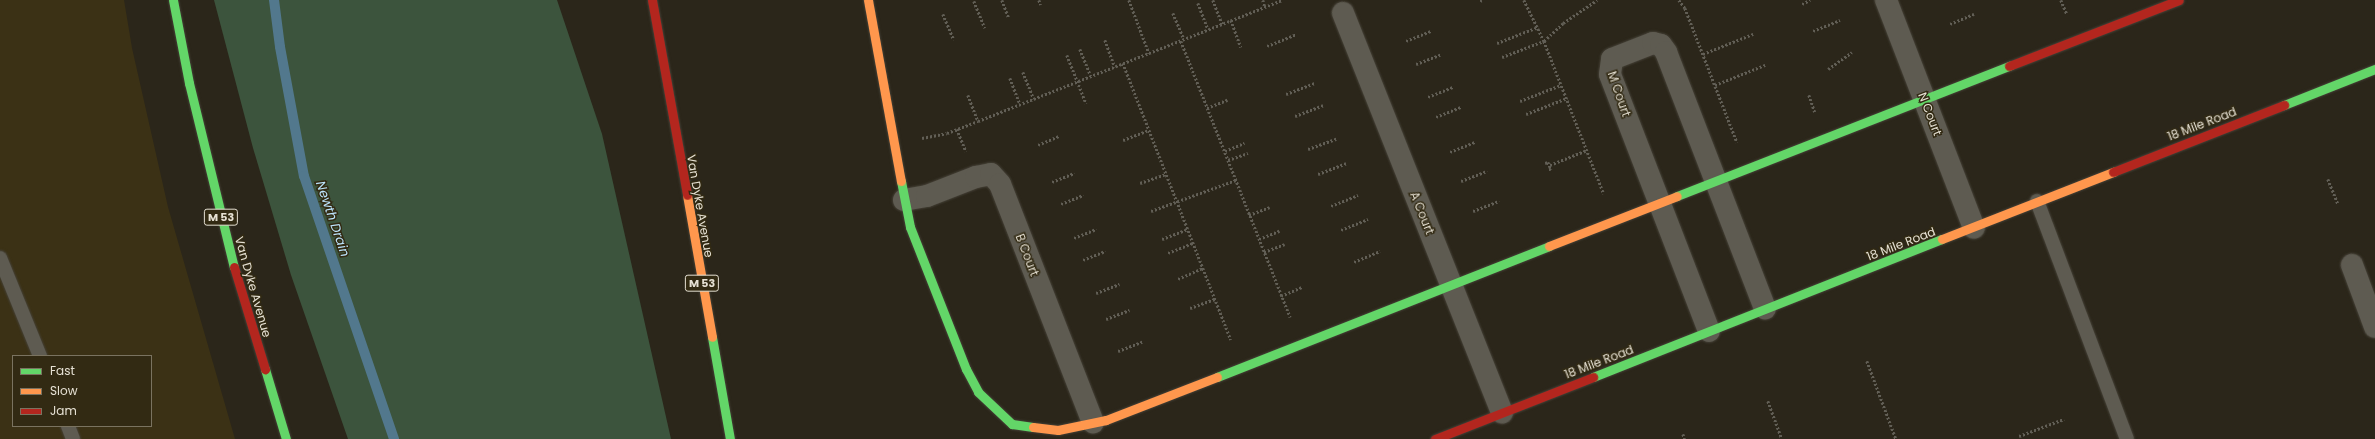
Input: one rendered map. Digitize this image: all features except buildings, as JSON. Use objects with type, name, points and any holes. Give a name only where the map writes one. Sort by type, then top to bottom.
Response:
[{"type":"street","name":"Van Dyke Avenue","points":[[173,0],[191,90],[232,260],[286,439]]},
{"type":"street","points":[[644,0],[654,11]]},
{"type":"street","name":"Van Dyke Avenue","points":[[652,0],[730,439]]},
{"type":"street","points":[[868,0],[910,227],[954,339],[978,392],[1012,424],[1058,430],[1093,423],[1660,204],[2179,0]]},
{"type":"street","name":"N Court","points":[[1886,0],[1974,228]]},
{"type":"street","name":"A Court","points":[[1343,13],[1502,413]]},
{"type":"street","name":"M Court","points":[[1709,331],[1610,74],[1612,59],[1619,56],[1653,43],[1661,46],[1666,52],[1765,309]]},
{"type":"street","name":"18 Mile Road","points":[[1439,438],[1974,228],[2037,201],[2375,68]]},
{"type":"street","name":"B Court","points":[[904,200],[927,196],[976,177],[991,174],[1000,184],[1093,423]]},
{"type":"street","points":[[2352,265],[2375,327]]},
{"type":"lane","points":[[2037,201],[2126,439]]},
{"type":"lane","points":[[0,258],[40,355]]},
{"type":"lane","points":[[68,427],[73,439]]},
{"type":"path","points":[[1002,0],[1009,18]]},
{"type":"path","points":[[1039,0],[1041,5]]},
{"type":"path","points":[[1129,0],[1149,53]]},
{"type":"path","points":[[1212,0],[1222,24]]},
{"type":"path","points":[[1263,0],[1265,7]]},
{"type":"path","points":[[917,139],[957,129],[1282,0]]},
{"type":"path","points":[[1524,0],[1544,41],[1606,198]]},
{"type":"path","points":[[1502,57],[1544,41],[1563,22],[1598,0]]},
{"type":"path","points":[[1679,0],[1685,8],[1737,144]]},
{"type":"path","points":[[1802,4],[1810,0]]},
{"type":"path","points":[[974,1],[985,28]]},
{"type":"path","points":[[1198,3],[1208,29]]},
{"type":"path","points":[[1174,12],[1184,39]]},
{"type":"path","points":[[943,14],[954,40]]},
{"type":"path","points":[[1950,24],[1974,14]]},
{"type":"path","points":[[1231,20],[1241,46]]},
{"type":"path","points":[[1813,31],[1840,20]]},
{"type":"path","points":[[1497,43],[1538,27]]},
{"type":"path","points":[[1406,41],[1431,31]]},
{"type":"path","points":[[1267,46],[1296,34]]},
{"type":"path","points":[[1702,54],[1753,34]]},
{"type":"path","points":[[1104,40],[1115,67]]},
{"type":"path","points":[[1180,41],[1291,320]]},
{"type":"path","points":[[1080,49],[1091,76]]},
{"type":"path","points":[[1828,69],[1852,52]]},
{"type":"path","points":[[1067,55],[1086,103]]},
{"type":"path","points":[[1416,64],[1440,55]]},
{"type":"path","points":[[1123,63],[1232,342]]},
{"type":"path","points":[[1715,85],[1765,65]]},
{"type":"path","points":[[1023,72],[1034,99]]},
{"type":"path","points":[[1010,78],[1020,104]]},
{"type":"path","points":[[1286,94],[1314,83]]},
{"type":"path","points":[[1520,101],[1561,85]]},
{"type":"path","points":[[1428,97],[1453,87]]},
{"type":"path","points":[[968,94],[978,121]]},
{"type":"path","points":[[1809,95],[1816,115]]},
{"type":"path","points":[[1526,114],[1567,98]]},
{"type":"path","points":[[1207,108],[1227,100]]},
{"type":"path","points":[[1295,116],[1323,105]]},
{"type":"path","points":[[1436,117],[1461,107]]},
{"type":"path","points":[[957,129],[967,153]]},
{"type":"path","points":[[1123,140],[1149,130]]},
{"type":"path","points":[[1038,145],[1059,136]]},
{"type":"path","points":[[1308,149],[1336,139]]},
{"type":"path","points":[[1450,152],[1475,142]]},
{"type":"path","points":[[1224,151],[1244,143]]},
{"type":"path","points":[[1545,163],[1548,162],[1550,165],[1587,150]]},
{"type":"path","points":[[1228,160],[1248,153]]},
{"type":"path","points":[[1318,174],[1346,163]]},
{"type":"path","points":[[1548,170],[1551,169],[1550,165]]},
{"type":"path","points":[[1461,181],[1487,171]]},
{"type":"path","points":[[1052,182],[1074,173]]},
{"type":"path","points":[[1140,184],[1166,174]]},
{"type":"path","points":[[2328,179],[2338,204]]},
{"type":"path","points":[[1151,211],[1236,180]]},
{"type":"path","points":[[1061,204],[1083,195]]},
{"type":"path","points":[[1331,206],[1358,195]]},
{"type":"path","points":[[1473,211],[1499,201]]},
{"type":"path","points":[[1249,215],[1270,207]]},
{"type":"path","points":[[1341,230],[1368,219]]},
{"type":"path","points":[[1074,238],[1096,229]]},
{"type":"path","points":[[1162,240],[1188,230]]},
{"type":"path","points":[[1259,239],[1279,231]]},
{"type":"path","points":[[1168,253],[1193,243]]},
{"type":"path","points":[[1264,252],[1285,244]]},
{"type":"path","points":[[1083,260],[1105,251]]},
{"type":"path","points":[[1354,262],[1380,251]]},
{"type":"path","points":[[1178,279],[1203,268]]},
{"type":"path","points":[[1096,294],[1119,284]]},
{"type":"path","points":[[1281,296],[1302,287]]},
{"type":"path","points":[[1190,308],[1215,299]]},
{"type":"path","points":[[1106,319],[1129,310]]},
{"type":"path","points":[[1118,351],[1142,342]]},
{"type":"path","points":[[1867,361],[1896,439]]},
{"type":"path","points":[[1768,401],[1782,439]]},
{"type":"path","points":[[2019,436],[2064,418]]},
{"type":"path","points":[[1683,434],[1685,439]]},
{"type":"shaded area","points":[[0,0],[124,0],[132,48],[168,207],[235,439],[0,439]]},
{"type":"green space","points":[[214,0],[557,0],[602,134],[671,439],[348,439],[291,275],[253,148]]},
{"type":"waterway","name":"Newth Drain","points":[[274,0],[280,47],[304,176],[394,439]]},
{"type":"traffic: fast","points":[[173,0],[189,83],[234,267]]},
{"type":"traffic: fast","points":[[1677,196],[2009,66]]},
{"type":"traffic: fast","points":[[2284,105],[2375,69]]},
{"type":"traffic: fast","points":[[901,181],[910,227],[966,369],[978,392],[1012,424],[1033,427]]},
{"type":"traffic: fast","points":[[1593,377],[1942,239]]},
{"type":"traffic: fast","points":[[1217,377],[1549,246]]},
{"type":"traffic: fast","points":[[712,337],[730,439]]},
{"type":"traffic: fast","points":[[265,369],[286,439]]},
{"type":"traffic: slow","points":[[868,0],[901,181]]},
{"type":"traffic: slow","points":[[1942,239],[2113,172]]},
{"type":"traffic: slow","points":[[687,195],[712,337]]},
{"type":"traffic: slow","points":[[1549,246],[1677,196]]},
{"type":"traffic: slow","points":[[1033,427],[1058,430],[1106,420],[1217,377]]},
{"type":"traffic: jam","points":[[652,0],[687,195]]},
{"type":"traffic: jam","points":[[2009,66],[2179,0]]},
{"type":"traffic: jam","points":[[2113,172],[2284,105]]},
{"type":"traffic: jam","points":[[234,267],[265,369]]},
{"type":"traffic: jam","points":[[1435,439],[1593,377]]}]
